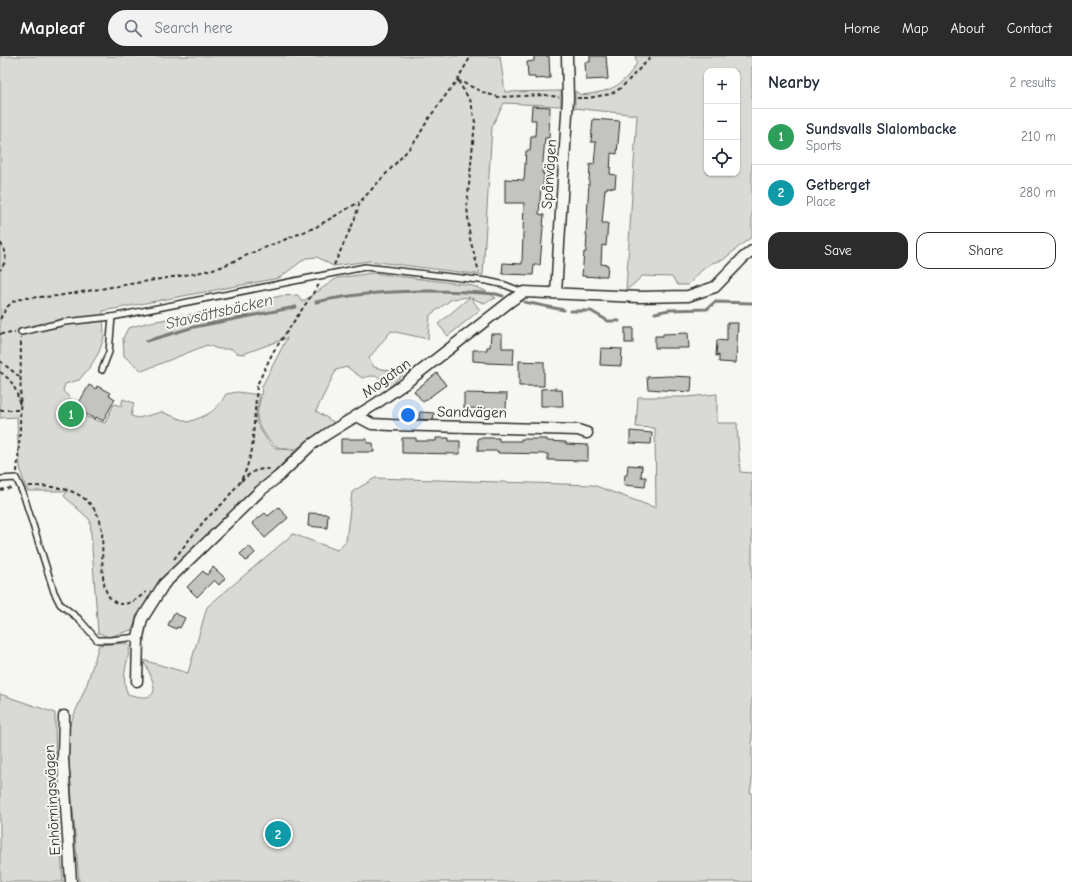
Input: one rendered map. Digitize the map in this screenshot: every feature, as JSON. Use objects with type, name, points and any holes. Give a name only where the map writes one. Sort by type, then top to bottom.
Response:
[{"type":"street","name":"Spånvägen","points":[[556,293],[568,98],[567,56]]},
{"type":"street","points":[[524,292],[639,297],[688,296],[715,287],[743,258],[752,251]]},
{"type":"street","name":"Mogatan","points":[[137,681],[138,637],[142,620],[164,584],[260,491],[279,476],[311,445],[403,385],[524,292]]},
{"type":"street","name":"Sandvägen","points":[[357,416],[372,424],[385,425],[578,430],[587,433]]},
{"type":"street","name":"Enhörningsvägen","points":[[64,716],[63,759],[71,882]]},
{"type":"lane","points":[[21,332],[66,322],[112,317],[365,267],[481,281],[505,285],[524,292]]},
{"type":"lane","points":[[102,370],[108,352],[112,317]]},
{"type":"lane","points":[[0,479],[16,478],[20,486],[38,546],[54,592],[60,604],[79,619],[97,640],[138,637]]},
{"type":"path","points":[[0,319],[7,307],[14,301],[24,298],[57,296],[222,267],[254,252],[316,227],[360,202],[408,150],[457,80],[471,56]]},
{"type":"path","points":[[457,80],[471,102],[475,122],[467,206],[470,239],[481,281]]},
{"type":"path","points":[[240,482],[246,470],[252,450],[257,385],[273,352],[333,266],[354,221],[360,202]]},
{"type":"path","points":[[0,243],[4,247],[6,258],[4,266],[0,270]]},
{"type":"path","points":[[0,334],[21,332],[21,410],[16,478]]},
{"type":"path","points":[[0,361],[22,378]]},
{"type":"path","points":[[0,372],[7,376],[14,387],[21,410]]},
{"type":"path","points":[[0,410],[21,410]]},
{"type":"path","points":[[170,564],[204,521],[223,503],[240,482],[252,472],[261,469],[271,469],[279,476]]},
{"type":"path","points":[[0,490],[20,486],[53,486],[71,491],[82,498],[92,506],[99,517],[103,532],[104,587],[108,597],[122,605],[138,599],[150,588]]},
{"type":"shaded area","points":[[0,56],[500,56],[505,92],[561,91],[561,106],[504,103],[492,126],[483,275],[369,261],[333,266],[317,257],[306,258],[279,278],[103,311],[104,337],[99,352],[90,367],[79,380],[65,384],[63,391],[70,398],[78,412],[86,417],[105,423],[114,404],[121,406],[123,399],[134,403],[131,416],[138,418],[162,412],[188,422],[210,412],[218,405],[226,394],[237,392],[261,395],[262,386],[287,338],[243,354],[236,353],[232,349],[218,349],[207,345],[142,371],[124,356],[123,338],[128,328],[146,323],[253,303],[280,296],[298,295],[302,302],[337,278],[372,273],[470,285],[484,290],[496,298],[484,303],[471,298],[480,310],[448,336],[438,324],[470,297],[452,299],[430,315],[428,339],[391,331],[369,358],[374,367],[403,374],[390,387],[381,378],[371,376],[362,378],[347,367],[336,370],[316,411],[335,423],[296,449],[282,449],[277,447],[264,433],[257,419],[260,396],[256,421],[261,431],[274,447],[279,449],[295,451],[234,512],[140,617],[131,630],[109,637],[98,633],[90,520],[64,496],[67,491],[28,491],[24,484],[20,466],[17,417],[0,418]]},
{"type":"shaded area","points":[[635,56],[752,56],[752,237],[723,260],[712,263],[702,270],[688,285],[678,285],[672,277],[642,276],[626,290],[637,115],[575,108],[575,91],[581,95],[607,90],[620,83],[637,63]]},
{"type":"shaded area","points":[[717,394],[717,423],[737,423],[740,472],[752,473],[752,781],[750,792],[752,793],[752,882],[79,882],[68,751],[69,727],[87,684],[99,645],[126,643],[130,646],[125,670],[125,682],[128,694],[148,697],[152,694],[154,689],[153,683],[143,660],[188,673],[207,607],[293,534],[337,550],[346,541],[352,492],[375,478],[593,485],[656,508],[655,428],[636,427],[638,397],[687,397]]},
{"type":"shaded area","points":[[0,694],[55,713],[56,780],[63,882],[0,882]]},
{"type":"building","points":[[534,56],[549,56],[550,78],[535,79],[535,77],[528,77],[527,62],[534,61]]},
{"type":"building","points":[[590,56],[606,56],[608,79],[586,80],[585,62],[590,62]]},
{"type":"building","points":[[532,106],[550,107],[549,138],[545,138],[542,173],[544,173],[543,187],[541,187],[539,214],[544,215],[540,265],[534,265],[533,275],[502,274],[503,263],[522,264],[524,203],[505,203],[505,179],[524,180],[526,151],[530,151],[531,136],[535,136],[536,120],[531,120]]},
{"type":"building","points":[[593,119],[620,121],[617,154],[611,153],[610,174],[616,175],[615,188],[607,187],[607,189],[605,189],[602,223],[608,223],[606,246],[602,245],[601,264],[608,265],[607,276],[598,277],[582,276],[584,252],[586,252],[590,164],[594,165],[596,142],[591,142]]},
{"type":"building","points":[[727,323],[738,323],[736,363],[719,362],[719,355],[716,356],[717,340],[727,341]]},
{"type":"building","points":[[625,328],[633,328],[633,343],[625,343]]},
{"type":"building","points":[[688,333],[689,348],[655,348],[655,336],[663,336],[663,334]]},
{"type":"building","points":[[491,334],[502,334],[502,348],[514,348],[513,364],[473,361],[473,350],[487,350],[487,347],[490,347]]},
{"type":"building","points":[[601,348],[622,349],[621,366],[600,365]]},
{"type":"building","points":[[519,361],[544,362],[544,386],[519,386]]},
{"type":"building","points":[[437,373],[446,385],[423,402],[414,391]]},
{"type":"building","points":[[647,377],[692,377],[691,392],[648,389]]},
{"type":"building","points":[[89,385],[96,389],[97,386],[110,393],[109,395],[115,399],[103,421],[96,417],[95,419],[82,412],[83,409],[77,406]]},
{"type":"building","points":[[556,388],[556,390],[562,390],[563,406],[541,406],[541,389]]},
{"type":"building","points":[[464,393],[507,394],[506,409],[464,408]]},
{"type":"building","points":[[420,412],[434,413],[433,420],[419,419]]},
{"type":"building","points":[[630,431],[652,433],[651,444],[630,443]]},
{"type":"building","points":[[402,438],[416,438],[416,441],[436,441],[436,438],[449,438],[449,441],[460,441],[460,454],[402,453]]},
{"type":"building","points":[[478,438],[499,438],[499,441],[547,439],[547,441],[566,442],[566,444],[588,445],[588,461],[548,460],[548,454],[478,451]]},
{"type":"building","points":[[341,439],[367,439],[367,443],[373,443],[374,452],[341,452]]},
{"type":"building","points":[[628,465],[642,466],[641,477],[646,477],[645,487],[624,485]]},
{"type":"building","points":[[279,507],[288,518],[265,538],[252,523],[265,513],[268,516]]},
{"type":"building","points":[[309,513],[328,514],[327,528],[308,526]]},
{"type":"building","points":[[249,546],[255,553],[246,561],[240,554]]},
{"type":"building","points":[[213,567],[225,578],[219,585],[214,580],[197,597],[187,587],[203,571],[207,575]]},
{"type":"building","points":[[174,613],[185,618],[180,628],[177,627],[176,629],[168,625]]},
{"type":"waterway","name":"Stavsättsbäcken","points":[[316,302],[383,292],[406,291],[473,292],[503,296]]},
{"type":"waterway","name":"Stavsättsbäcken","points":[[524,302],[564,310]]},
{"type":"waterway","name":"Stavsättsbäcken","points":[[655,313],[669,310],[707,309],[715,302],[752,303]]},
{"type":"waterway","name":"Stavsättsbäcken","points":[[147,341],[194,327],[296,307]]},
{"type":"waterway","name":"Stavsättsbäcken","points":[[571,311],[591,311],[608,321],[619,321]]},
{"type":"place","name":"Sundsvalls Slalombacke","points":[[71,414]]},
{"type":"place","name":"Getberget","points":[[278,834]]}]
